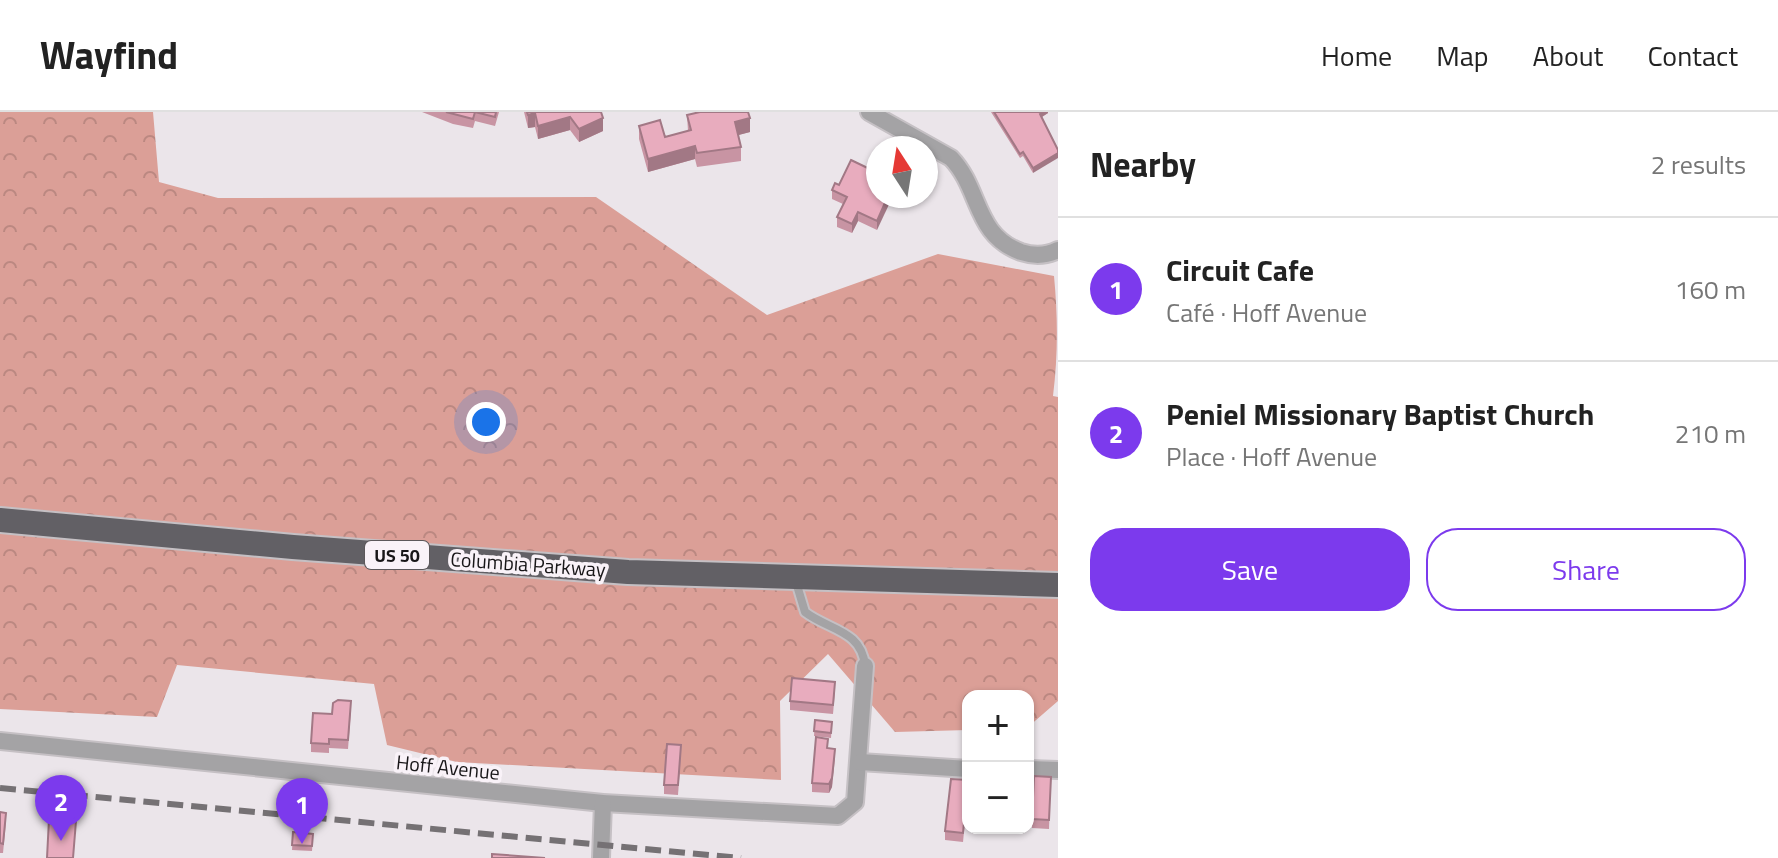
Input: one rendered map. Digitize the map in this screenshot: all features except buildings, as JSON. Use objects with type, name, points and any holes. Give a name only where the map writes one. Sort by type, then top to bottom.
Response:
[{"type":"highway","name":"Columbia Parkway","points":[[0,520],[293,547],[612,571],[1058,585]]},
{"type":"street","points":[[869,112],[951,158],[961,168],[984,224],[999,241],[1028,254],[1058,250]]},
{"type":"street","name":"Hoff Avenue","points":[[0,741],[603,803],[838,816],[855,802],[865,666]]},
{"type":"street","points":[[859,766],[962,769]]},
{"type":"street","points":[[1034,769],[1058,770]]},
{"type":"street","points":[[601,858],[603,803]]},
{"type":"lane","points":[[795,576],[805,612],[845,632],[861,646],[865,666]]},
{"type":"green space","points":[[0,112],[153,112],[159,182],[218,198],[596,197],[767,315],[938,254],[1054,276],[1057,336],[1053,396],[1058,397],[1058,701],[1034,722],[1034,690],[962,690],[962,730],[895,732],[828,654],[780,701],[781,780],[457,762],[387,745],[374,684],[177,665],[157,717],[0,709]]},
{"type":"railway","points":[[0,788],[741,858]]},
{"type":"place","name":"Peniel Missionary Baptist Church","points":[[61,841]]},
{"type":"place","name":"Circuit Cafe","points":[[302,844]]}]
